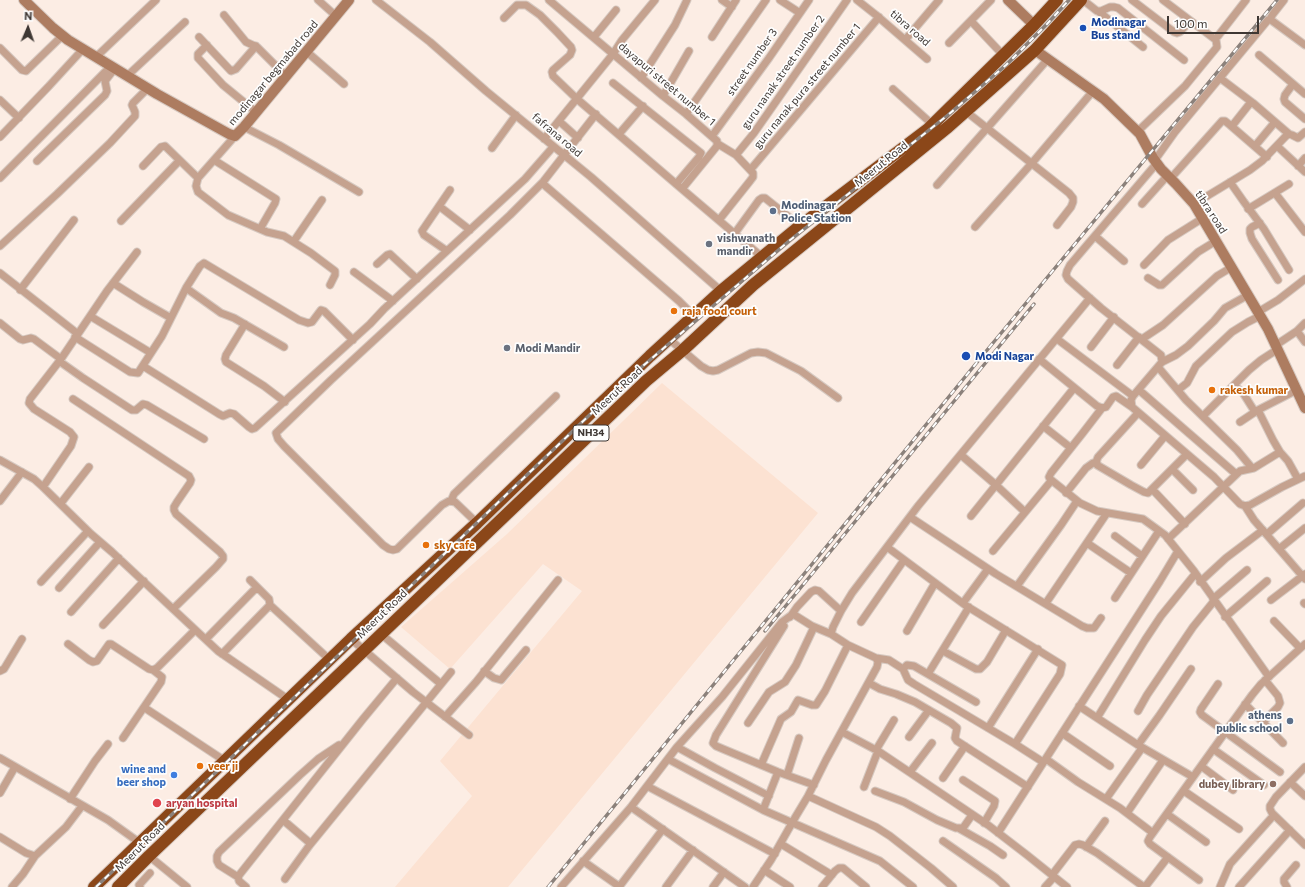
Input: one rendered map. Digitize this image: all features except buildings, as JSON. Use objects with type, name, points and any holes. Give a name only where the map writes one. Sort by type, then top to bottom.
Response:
[{"type":"highway","name":"Meerut Road","points":[[94,887],[352,639],[477,523],[721,291],[800,226],[932,124],[1034,25],[1057,0]]},
{"type":"highway","name":"Meerut Road","points":[[118,887],[380,634],[652,376],[683,350],[752,285],[948,127],[1035,50],[1082,0]]},
{"type":"highway","points":[[641,366],[652,376]]},
{"type":"street","name":"modinagar begmabad road","points":[[24,0],[62,36],[82,49],[229,134],[236,136],[349,0]]},
{"type":"street","points":[[96,57],[156,0]]},
{"type":"street","points":[[318,0],[336,16]]},
{"type":"street","name":"fafrana road","points":[[376,0],[430,42],[553,147],[591,177],[721,291]]},
{"type":"street","name":"dayapuri street number 1","points":[[549,0],[712,136],[718,144]]},
{"type":"street","points":[[544,139],[655,0]]},
{"type":"street","points":[[641,78],[675,25],[687,0]]},
{"type":"street","points":[[722,0],[732,7]]},
{"type":"street","points":[[712,37],[736,0]]},
{"type":"street","points":[[686,114],[766,0]]},
{"type":"street","points":[[780,0],[800,13]]},
{"type":"street","name":"street number 3","points":[[712,136],[809,0]]},
{"type":"street","name":"guru nanak street number 2","points":[[736,155],[754,133],[847,0]]},
{"type":"street","name":"tibra road","points":[[857,0],[928,59]]},
{"type":"street","points":[[905,40],[937,3],[927,0]]},
{"type":"street","points":[[949,43],[991,0]]},
{"type":"street","points":[[1008,0],[1034,25]]},
{"type":"street","points":[[1082,0],[1143,47]]},
{"type":"street","points":[[1132,0],[1174,32],[1180,32],[1190,21]]},
{"type":"street","points":[[1137,132],[1185,86],[1216,47],[1216,40],[1163,0]]},
{"type":"street","points":[[1218,36],[1246,0]]},
{"type":"street","points":[[1252,468],[1237,450],[1178,390],[1160,365],[1161,355],[1090,298],[1068,279],[1066,275],[1070,264],[1156,162],[1220,78],[1270,19],[1284,0]]},
{"type":"street","points":[[504,18],[517,5],[526,5],[544,20],[571,47],[572,52],[553,70],[552,74],[577,99],[762,257]]},
{"type":"street","points":[[1098,11],[1102,12],[1110,7],[1118,8],[1184,60]]},
{"type":"street","points":[[594,37],[616,10]]},
{"type":"street","points":[[224,15],[246,42],[256,46],[286,76]]},
{"type":"street","name":"guru nanak pura street number 1","points":[[751,169],[879,17]]},
{"type":"street","points":[[1270,19],[1305,45]]},
{"type":"street","points":[[971,20],[1003,55]]},
{"type":"street","points":[[127,76],[185,22]]},
{"type":"street","points":[[0,48],[22,70],[26,71],[62,36]]},
{"type":"street","points":[[199,37],[230,70],[233,71],[256,46]]},
{"type":"street","points":[[207,45],[198,54],[198,58],[223,85],[256,112]]},
{"type":"street","points":[[0,137],[82,49]]},
{"type":"street","name":"tibra road","points":[[1035,50],[1104,99],[1137,132],[1156,162],[1194,204],[1232,267],[1277,347],[1301,394],[1305,408]]},
{"type":"street","points":[[663,96],[689,51]]},
{"type":"street","points":[[307,52],[344,84]]},
{"type":"street","points":[[1259,55],[1305,94]]},
{"type":"street","points":[[937,185],[1048,59]]},
{"type":"street","points":[[37,161],[105,95],[107,91],[105,81],[113,67]]},
{"type":"street","points":[[0,178],[113,67]]},
{"type":"street","points":[[1220,78],[1289,134],[1298,138],[1305,132]]},
{"type":"street","points":[[613,83],[701,153],[679,187]]},
{"type":"street","points":[[1293,84],[1284,95],[1285,102],[1305,119]]},
{"type":"street","points":[[0,246],[110,143],[135,116],[132,103],[145,86]]},
{"type":"street","points":[[893,88],[932,124]]},
{"type":"street","points":[[975,227],[1032,164],[1093,91]]},
{"type":"street","points":[[0,100],[19,118]]},
{"type":"street","points":[[954,102],[1069,193],[1073,198],[1073,202],[1071,207],[1057,225]]},
{"type":"street","points":[[1232,126],[1251,102]]},
{"type":"street","points":[[619,134],[643,106]]},
{"type":"street","points":[[477,523],[455,502],[447,501],[397,549],[389,549],[378,540],[284,446],[276,435],[276,432],[542,183],[596,114]]},
{"type":"street","points":[[492,148],[516,115]]},
{"type":"street","points":[[558,121],[578,138]]},
{"type":"street","points":[[1142,204],[1201,145],[1219,122],[1226,121],[1267,156]]},
{"type":"street","points":[[1255,146],[1275,122]]},
{"type":"street","points":[[244,127],[279,145],[359,192]]},
{"type":"street","points":[[1194,204],[1250,170],[1267,156],[1289,134]]},
{"type":"street","points":[[236,136],[198,178],[196,186],[198,192],[201,196],[228,215],[260,229],[284,236],[294,242],[335,271],[335,276],[330,285]]},
{"type":"street","points":[[679,187],[718,144],[736,155],[751,169],[753,177],[719,220]]},
{"type":"street","points":[[143,166],[163,146],[198,178]]},
{"type":"street","points":[[1277,146],[1305,172]]},
{"type":"street","points":[[143,366],[219,414],[223,416],[230,413],[234,414],[252,429],[255,428],[262,424],[525,179],[539,165],[553,147]]},
{"type":"street","points":[[1298,166],[1305,158]]},
{"type":"street","points":[[121,221],[179,160]]},
{"type":"street","points":[[214,160],[276,199],[260,229]]},
{"type":"street","points":[[1230,182],[1248,209],[1260,223],[1289,270]]},
{"type":"street","points":[[542,183],[679,301],[694,317]]},
{"type":"street","points":[[1248,209],[1289,184]]},
{"type":"street","points":[[447,251],[422,232],[450,190]]},
{"type":"street","points":[[1275,192],[1305,232]]},
{"type":"street","points":[[735,233],[762,198],[800,226]]},
{"type":"street","points":[[294,242],[322,200]]},
{"type":"street","points":[[439,206],[470,230]]},
{"type":"street","points":[[1144,265],[1168,240],[1203,218]]},
{"type":"street","points":[[20,290],[74,220]]},
{"type":"street","points":[[1260,223],[1252,227],[1250,229],[1250,233],[1252,239],[1278,280]]},
{"type":"street","points":[[1095,236],[1124,261]]},
{"type":"street","points":[[1148,278],[1159,285],[1162,285],[1198,252],[1216,241]]},
{"type":"street","points":[[43,487],[71,446],[74,438],[70,432],[34,409],[29,403],[30,399],[60,360],[113,283],[137,252]]},
{"type":"street","points":[[376,264],[390,254],[417,279]]},
{"type":"street","points":[[0,274],[76,336],[130,372],[138,374],[171,318],[186,288],[204,262],[299,320],[308,323],[312,322],[321,310],[324,311],[353,340]]},
{"type":"street","points":[[1117,365],[1140,338],[1162,325],[1217,276],[1232,267]]},
{"type":"street","points":[[354,272],[393,301]]},
{"type":"street","points":[[1178,390],[1187,383],[1196,366],[1232,332],[1248,322],[1305,279]]},
{"type":"street","points":[[113,283],[171,318]]},
{"type":"street","points":[[186,288],[221,313],[245,324],[284,348]]},
{"type":"street","points":[[1132,407],[1131,400],[1133,396],[1160,365],[1188,346],[1225,308],[1248,295]]},
{"type":"street","points":[[831,634],[841,611],[852,593],[910,517],[1090,298]]},
{"type":"street","points":[[90,316],[151,353]]},
{"type":"street","points":[[1091,347],[1114,317]]},
{"type":"street","points":[[0,323],[20,339],[34,339],[60,360],[127,407],[136,410],[143,404],[147,405],[204,439]]},
{"type":"street","points":[[1203,416],[1261,360],[1305,323]]},
{"type":"street","points":[[245,324],[226,355],[226,362],[264,386],[285,402]]},
{"type":"street","points":[[1297,331],[1305,342]]},
{"type":"street","points":[[669,339],[701,366],[713,371],[718,370],[751,353],[766,353],[802,371],[838,398]]},
{"type":"street","points":[[1057,339],[1133,396]]},
{"type":"street","points":[[1039,360],[1092,403],[1102,408]]},
{"type":"street","points":[[1234,385],[1243,393],[1256,411],[1280,452],[1302,478],[1245,506]]},
{"type":"street","points":[[971,516],[1074,388]]},
{"type":"street","points":[[1139,390],[1236,474]]},
{"type":"street","points":[[1240,422],[1256,411],[1301,394]]},
{"type":"street","points":[[451,501],[454,494],[556,396]]},
{"type":"street","points":[[1263,722],[1278,707],[1280,703],[1278,696],[1195,574],[1168,539],[1143,519],[1097,511],[1077,501],[1051,481],[1049,476],[1051,472],[1102,408],[1106,407],[1113,397],[1116,396],[1132,407],[1214,477],[1240,504],[1245,506],[1254,520],[1304,576],[1271,600]]},
{"type":"street","points":[[73,399],[189,476],[191,480],[177,502],[174,510],[176,514],[220,552],[223,559],[173,609]]},
{"type":"street","points":[[1138,413],[1098,457],[1097,463],[1101,468],[1148,493],[1187,454]]},
{"type":"street","points":[[1043,426],[1071,448]]},
{"type":"street","points":[[1141,465],[1165,436]]},
{"type":"street","points":[[1168,539],[1236,474],[1243,470],[1252,468],[1280,452]]},
{"type":"street","points":[[961,455],[1025,512]]},
{"type":"street","points":[[0,460],[22,472],[43,487],[61,503],[88,532],[119,558],[222,654],[289,700]]},
{"type":"street","points":[[1066,493],[1090,464],[1097,463]]},
{"type":"street","points":[[61,503],[89,467]]},
{"type":"street","points":[[1172,469],[1193,490]]},
{"type":"street","points":[[0,501],[22,472]]},
{"type":"street","points":[[993,551],[1051,481]]},
{"type":"street","points":[[1152,489],[1185,524]]},
{"type":"street","points":[[1017,586],[1077,501]]},
{"type":"street","points":[[1200,582],[1226,558],[1265,532],[1303,503]]},
{"type":"street","points":[[1046,603],[1107,513]]},
{"type":"street","points":[[910,517],[988,569],[1087,628],[1094,628],[1101,618]]},
{"type":"street","points":[[1279,549],[1305,528]]},
{"type":"street","points":[[1116,598],[1159,531]]},
{"type":"street","points":[[41,582],[88,532]]},
{"type":"street","points":[[1115,536],[1142,556]]},
{"type":"street","points":[[59,588],[100,542]]},
{"type":"street","points":[[1087,543],[1131,573]]},
{"type":"street","points":[[887,547],[966,605],[1062,665],[1060,674],[1016,744]]},
{"type":"street","points":[[998,833],[1178,551]]},
{"type":"street","points":[[71,612],[119,558]]},
{"type":"street","points":[[861,622],[904,560]]},
{"type":"street","points":[[928,674],[966,605],[988,569]]},
{"type":"street","points":[[1138,711],[1193,626],[1213,600],[1247,570]]},
{"type":"street","points":[[1097,718],[1161,616],[1195,574]]},
{"type":"street","points":[[250,580],[269,599],[270,605],[330,660]]},
{"type":"street","points":[[445,717],[558,580]]},
{"type":"street","points":[[103,625],[144,581]]},
{"type":"street","points":[[1225,617],[1267,581]]},
{"type":"street","points":[[907,631],[935,583]]},
{"type":"street","points":[[206,640],[257,587]]},
{"type":"street","points":[[814,785],[778,772],[716,746],[714,739],[793,614],[811,592],[815,590],[818,591],[841,611]]},
{"type":"street","points":[[222,654],[270,605]]},
{"type":"street","points":[[793,614],[814,627],[831,634],[876,658],[889,660],[903,669],[908,680],[914,684],[1106,799],[1127,813],[1152,833]]},
{"type":"street","points":[[561,887],[631,807],[677,747],[722,697],[782,622],[793,614]]},
{"type":"street","points":[[1199,880],[1148,841],[1152,833],[1184,791],[1245,704],[1267,679],[1303,646],[1274,621]]},
{"type":"street","points":[[748,723],[769,692],[785,682],[796,665],[814,627]]},
{"type":"street","points":[[153,670],[157,668],[195,630]]},
{"type":"street","points":[[942,651],[976,669],[980,669],[987,662],[1006,630]]},
{"type":"street","points":[[380,634],[441,684]]},
{"type":"street","points":[[0,671],[4,669],[22,639]]},
{"type":"street","points":[[352,639],[426,702],[469,735]]},
{"type":"street","points":[[68,644],[93,662],[96,661],[109,644],[111,644],[162,677],[145,708],[123,738]]},
{"type":"street","points":[[761,765],[781,719],[791,712],[798,700],[812,706],[816,705],[825,691],[848,644]]},
{"type":"street","points":[[988,728],[1038,649]]},
{"type":"street","points":[[484,671],[494,678],[501,680],[526,650]]},
{"type":"street","points":[[753,887],[781,844],[869,683],[877,667],[878,662],[876,658]]},
{"type":"street","points":[[903,669],[910,665],[976,702]]},
{"type":"street","points":[[1106,799],[1191,669]]},
{"type":"street","points":[[285,879],[451,672]]},
{"type":"street","points":[[238,877],[345,741],[397,678]]},
{"type":"street","points":[[869,683],[880,689],[903,696],[955,726],[957,728],[955,738],[1028,787]]},
{"type":"street","points":[[1218,684],[1201,708],[1200,712],[1202,715],[1280,772]]},
{"type":"street","points":[[1245,704],[1284,743]]},
{"type":"street","points":[[1079,706],[1140,746],[1193,777]]},
{"type":"street","points":[[145,708],[226,761]]},
{"type":"street","points":[[909,737],[929,710]]},
{"type":"street","points":[[864,787],[877,751],[894,720]]},
{"type":"street","points":[[842,732],[877,751],[910,772],[998,833],[1067,887]]},
{"type":"street","points":[[1062,733],[1110,766]]},
{"type":"street","points":[[788,775],[799,738]]},
{"type":"street","points":[[246,887],[239,881],[238,877],[218,865],[216,861],[219,852],[318,759],[345,741]]},
{"type":"street","points":[[70,799],[108,744]]},
{"type":"street","points":[[910,772],[932,744]]},
{"type":"street","points":[[943,778],[965,746]]},
{"type":"street","points":[[677,747],[769,796]]},
{"type":"street","points":[[1213,749],[1264,785]]},
{"type":"street","points":[[0,758],[108,820],[140,843]]},
{"type":"street","points":[[668,759],[763,810],[880,861],[913,887]]},
{"type":"street","points":[[1127,813],[1163,760]]},
{"type":"street","points":[[0,793],[15,766]]},
{"type":"street","points":[[1201,766],[1233,790]]},
{"type":"street","points":[[1305,767],[1270,806],[1270,809],[1274,815],[1305,846]]},
{"type":"street","points":[[763,810],[778,772]]},
{"type":"street","points":[[963,780],[995,801],[994,806],[984,823]]},
{"type":"street","points":[[1290,782],[1305,796]]},
{"type":"street","points":[[647,786],[775,854]]},
{"type":"street","points":[[875,791],[904,802],[946,825],[960,829],[1003,855]]},
{"type":"street","points":[[1184,791],[1239,829]]},
{"type":"street","points":[[808,796],[876,827],[890,836],[953,887]]},
{"type":"street","points":[[12,887],[35,856],[66,827],[82,806]]},
{"type":"street","points":[[631,807],[745,887]]},
{"type":"street","points":[[1166,814],[1206,842]]},
{"type":"street","points":[[960,829],[963,828],[972,815]]},
{"type":"street","points":[[1220,887],[1230,864],[1274,815]]},
{"type":"street","points":[[283,820],[307,840],[310,843],[310,846]]},
{"type":"street","points":[[1086,847],[1105,821]]},
{"type":"street","points":[[583,861],[620,887],[663,829]]},
{"type":"street","points":[[1239,887],[1290,830]]},
{"type":"street","points":[[0,837],[26,853],[35,856]]},
{"type":"street","points":[[943,840],[996,878],[1006,887]]},
{"type":"street","points":[[781,844],[832,875]]},
{"type":"street","points":[[1046,887],[1075,845],[1079,844],[1086,847],[1144,887],[1168,857]]},
{"type":"street","points":[[666,887],[693,850]]},
{"type":"street","points":[[149,856],[187,887]]},
{"type":"street","points":[[1287,887],[1284,879],[1296,865]]},
{"type":"street","points":[[822,887],[839,868],[843,868],[866,887]]},
{"type":"street","points":[[764,870],[790,887]]},
{"type":"street","points":[[713,887],[724,872]]},
{"type":"street","points":[[129,876],[139,886],[150,873]]},
{"type":"shaded area","points":[[662,383],[818,513],[508,887],[395,887],[472,796],[440,761],[582,591],[543,564],[450,669],[401,627],[507,534]]},
{"type":"railway","points":[[96,887],[623,383],[789,241],[948,115],[1006,65],[1069,0]]},
{"type":"railway","points":[[548,887],[983,355],[1277,0]]},
{"type":"railway","points":[[765,631],[1034,304]]},
{"type":"place","name":"Modinagar Bus stand","points":[[1083,28]]},
{"type":"place","name":"Modinagar Police Station","points":[[773,211]]},
{"type":"place","name":"vishwanath mandir","points":[[709,244]]},
{"type":"place","name":"raja food court","points":[[674,311]]},
{"type":"place","name":"Modi Mandir","points":[[507,348]]},
{"type":"place","name":"Modi Nagar","points":[[966,356]]},
{"type":"place","name":"rakesh kumar","points":[[1212,390]]},
{"type":"place","name":"sky cafe","points":[[426,545]]},
{"type":"place","name":"athens public school","points":[[1290,721]]},
{"type":"place","name":"veer ji","points":[[200,766]]},
{"type":"place","name":"wine and beer shop","points":[[174,775]]},
{"type":"place","name":"dubey library","points":[[1273,784]]},
{"type":"place","name":"aryan hospital","points":[[157,803]]}]
